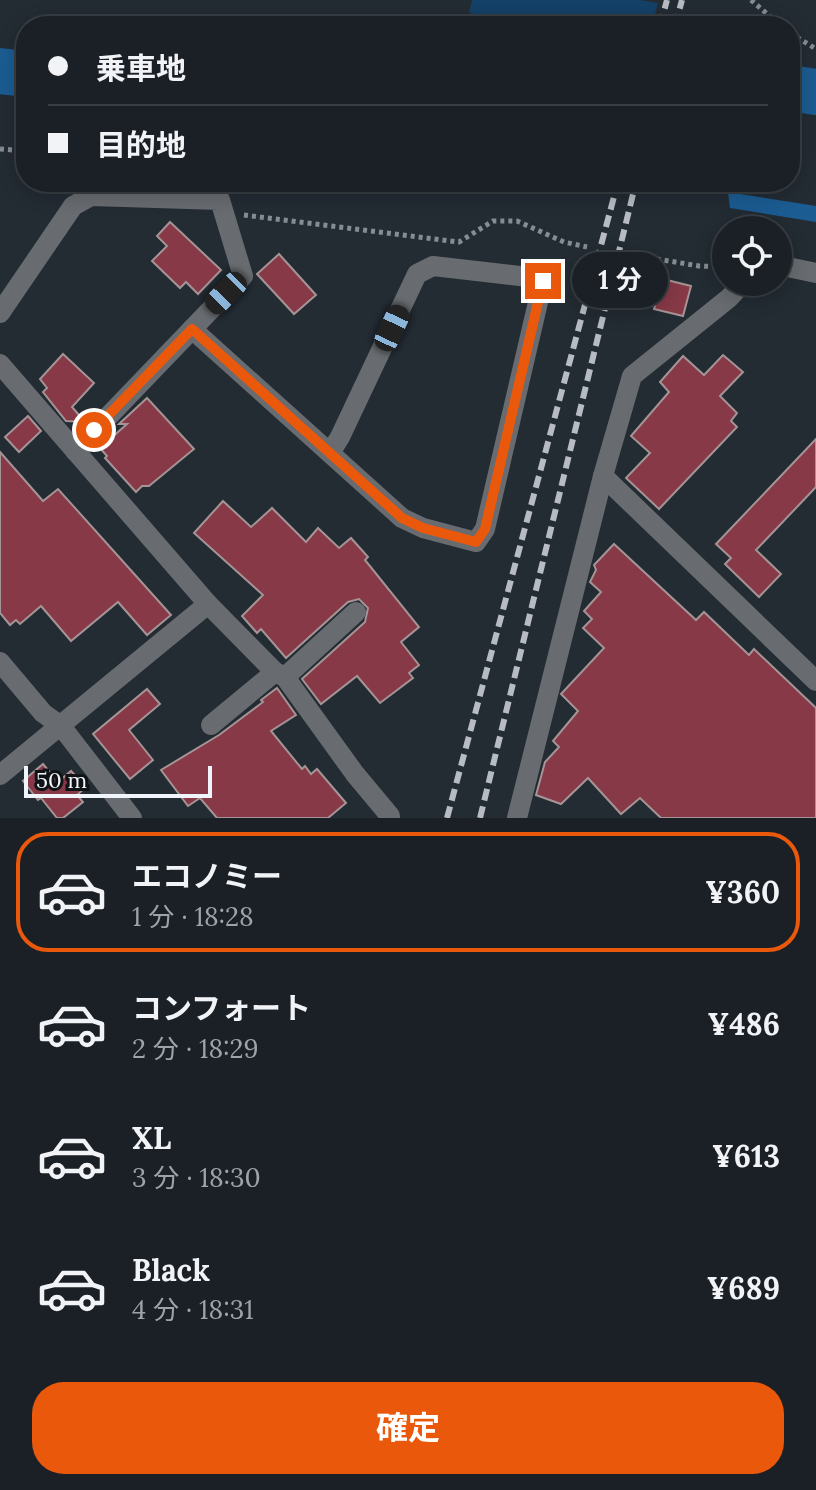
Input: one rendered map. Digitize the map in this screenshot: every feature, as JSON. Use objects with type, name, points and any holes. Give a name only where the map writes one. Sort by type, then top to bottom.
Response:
[{"type":"street","points":[[0,313],[73,206],[91,196],[220,200],[243,276],[75,451]]},
{"type":"street","points":[[192,329],[402,518],[423,528],[476,542],[485,529],[543,281],[433,266],[417,274],[330,453]]},
{"type":"street","points":[[792,268],[816,273]]},
{"type":"street","points":[[517,818],[603,476],[632,376],[731,296]]},
{"type":"street","points":[[0,364],[208,604],[280,675],[390,816],[388,818]]},
{"type":"street","points":[[603,476],[816,681]]},
{"type":"street","points":[[0,775],[208,604]]},
{"type":"street","points":[[211,725],[280,675],[356,612]]},
{"type":"street","points":[[0,662],[43,713],[61,726],[132,818]]},
{"type":"path","points":[[751,0],[769,16]]},
{"type":"path","points":[[225,215],[342,225],[459,242],[493,221],[517,221],[564,242],[587,247]]},
{"type":"path","points":[[633,255],[712,266]]},
{"type":"shaded area","points":[[472,0],[640,0],[658,3],[655,16],[486,16],[469,13]]},
{"type":"shaded area","points":[[728,192],[816,206],[816,222],[792,216],[730,208]]},
{"type":"building","points":[[170,222],[221,270],[198,294],[186,282],[180,288],[152,261],[167,246],[157,236]]},
{"type":"building","points":[[279,254],[316,295],[294,314],[257,274]]},
{"type":"building","points":[[663,279],[691,286],[683,316],[654,309]]},
{"type":"building","points":[[63,354],[94,383],[72,407],[85,422],[66,421],[43,392],[47,388],[40,379]]},
{"type":"building","points":[[723,355],[743,372],[720,396],[737,413],[731,421],[737,427],[659,509],[626,478],[650,453],[631,436],[669,392],[660,382],[683,356],[704,375]]},
{"type":"building","points":[[147,398],[194,449],[149,486],[142,486],[136,492],[105,458],[107,456],[100,448],[127,424],[119,424]]},
{"type":"building","points":[[28,416],[41,431],[19,452],[5,437]]},
{"type":"building","points":[[816,439],[816,487],[756,550],[781,574],[759,597],[725,564],[731,558],[716,544]]},
{"type":"building","points":[[0,452],[43,501],[58,489],[171,615],[147,635],[118,602],[71,641],[41,606],[20,624],[16,620],[10,625],[0,613]]},
{"type":"building","points":[[223,501],[251,527],[272,508],[306,542],[318,528],[339,548],[351,538],[419,627],[401,642],[419,665],[409,673],[413,678],[380,703],[357,676],[321,704],[302,679],[365,622],[368,608],[359,599],[348,602],[286,658],[261,629],[257,633],[242,616],[263,595],[194,533]]},
{"type":"building","points":[[614,544],[696,620],[704,612],[749,655],[754,649],[816,708],[816,818],[661,818],[640,798],[621,814],[588,778],[561,804],[536,795],[545,762],[559,747],[553,741],[578,711],[561,694],[604,648],[583,628],[592,619],[584,611],[601,592],[590,582],[596,570],[594,565]]},
{"type":"building","points":[[277,688],[296,715],[271,731],[302,769],[305,766],[311,774],[317,769],[346,803],[328,818],[217,818],[200,798],[188,806],[161,770],[219,735]]},
{"type":"building","points":[[147,689],[160,704],[129,730],[153,760],[130,779],[93,734]]},
{"type":"building","points":[[43,764],[58,782],[71,771],[86,787],[77,795],[83,802],[63,818],[57,818],[23,781]]},
{"type":"waterway","points":[[0,71],[16,73]]},
{"type":"waterway","points":[[800,90],[816,92]]},
{"type":"railway","points":[[663,16],[667,0]]},
{"type":"railway","points":[[678,16],[682,0]]},
{"type":"railway","points":[[447,818],[615,192]]},
{"type":"railway","points":[[480,818],[634,192]]},
{"type":"route","points":[[94,430],[192,329],[402,518],[423,528],[476,542],[485,529],[543,281]]}]
